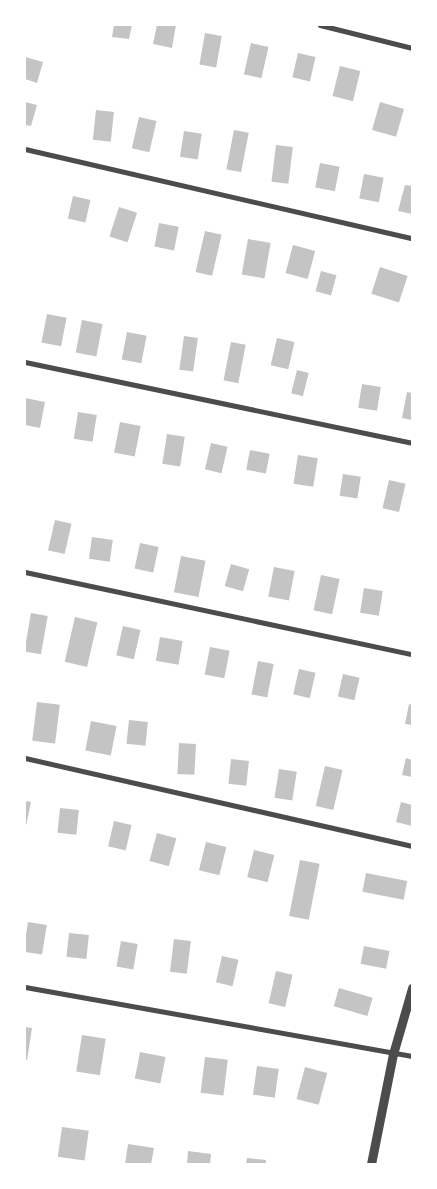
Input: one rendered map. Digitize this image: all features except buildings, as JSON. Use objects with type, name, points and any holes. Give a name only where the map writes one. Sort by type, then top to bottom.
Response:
[{"type":"street","points":[[320,25],[412,48]]},
{"type":"street","points":[[25,149],[412,238]]},
{"type":"street","points":[[25,362],[412,443]]},
{"type":"street","points":[[25,572],[412,654]]},
{"type":"street","points":[[25,758],[412,846]]},
{"type":"street","points":[[25,987],[412,1056]]},
{"type":"street","points":[[371,1164],[393,1054],[412,988]]}]
